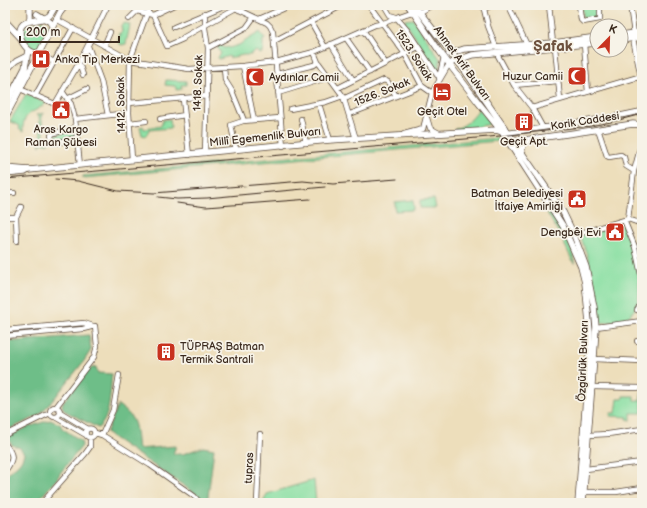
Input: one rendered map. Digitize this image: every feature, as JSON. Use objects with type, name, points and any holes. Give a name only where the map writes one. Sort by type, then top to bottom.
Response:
[{"type":"main road","points":[[20,37],[22,26],[30,19],[30,5]]},
{"type":"main road","points":[[33,5],[34,11],[50,22],[52,26]]},
{"type":"main road","points":[[28,21],[44,18],[56,5]]},
{"type":"main road","points":[[5,118],[52,26],[58,20],[59,13],[64,5]]},
{"type":"main road","name":"Ahmet Arif Bulvarı","points":[[408,5],[445,45],[502,125]]},
{"type":"main road","name":"Ahmet Arif Bulvarı","points":[[414,5],[416,12],[444,57],[502,132]]},
{"type":"main road","points":[[37,14],[45,15],[51,12]]},
{"type":"main road","points":[[5,21],[20,37],[27,53],[25,68],[5,106]]},
{"type":"main road","points":[[629,38],[642,32]]},
{"type":"main road","points":[[629,36],[642,37]]},
{"type":"main road","points":[[445,45],[453,48],[496,50],[554,45],[589,38]]},
{"type":"main road","points":[[449,64],[469,56],[527,45],[589,44]]},
{"type":"main road","points":[[444,57],[464,49]]},
{"type":"main road","points":[[27,53],[38,53]]},
{"type":"main road","points":[[466,73],[465,63],[469,56]]},
{"type":"main road","points":[[485,131],[492,127],[495,123],[496,116]]},
{"type":"main road","name":"Korik Caddesi","points":[[513,139],[531,139],[574,134],[598,128],[642,124]]},
{"type":"main road","name":"Özgürlük Bulvarı","points":[[502,125],[563,212],[574,235],[588,274],[596,327],[584,503]]},
{"type":"main road","name":"Millî Egemenlik Bulvarı","points":[[29,170],[283,146],[330,140],[496,130],[502,132]]},
{"type":"main road","name":"Özgürlük Bulvarı","points":[[502,132],[563,226],[578,260],[585,283],[590,332],[590,357],[578,503]]},
{"type":"main road","points":[[521,152],[524,144],[531,139]]},
{"type":"main road","points":[[5,168],[29,170]]},
{"type":"main road","points":[[5,174],[25,172],[29,170]]},
{"type":"main road","points":[[545,200],[552,196]]},
{"type":"street","points":[[59,13],[67,5]]},
{"type":"street","points":[[55,104],[92,39],[108,5]]},
{"type":"street","name":"1412. Sokak","points":[[132,160],[129,113],[130,60],[150,5]]},
{"type":"street","points":[[129,19],[137,11],[153,15],[174,5]]},
{"type":"street","points":[[174,26],[228,5],[270,26],[273,32],[274,41],[283,146]]},
{"type":"street","points":[[153,15],[166,46],[184,39],[184,37],[205,25],[247,5]]},
{"type":"street","points":[[208,48],[246,28],[256,18],[291,5]]},
{"type":"street","points":[[274,41],[343,5]]},
{"type":"street","name":"1523. Sokak","points":[[369,5],[405,54],[422,86],[432,94]]},
{"type":"street","points":[[384,5],[390,15],[396,17],[407,30],[438,77]]},
{"type":"street","points":[[58,20],[130,60],[183,68],[208,68],[276,62],[314,52],[375,25],[382,24],[396,17],[416,12],[432,5]]},
{"type":"street","points":[[492,5],[483,7],[496,50],[514,85],[532,108],[543,128]]},
{"type":"street","points":[[508,5],[527,45]]},
{"type":"street","points":[[548,5],[560,99]]},
{"type":"street","points":[[579,5],[581,20],[583,22],[600,19],[600,5]]},
{"type":"street","points":[[630,5],[642,82]]},
{"type":"street","name":"1418. Sokak","points":[[205,13],[208,48],[205,153]]},
{"type":"street","points":[[311,22],[325,48]]},
{"type":"street","points":[[35,96],[73,28]]},
{"type":"street","points":[[363,30],[386,64]]},
{"type":"street","points":[[104,46],[110,32]]},
{"type":"street","points":[[346,38],[370,72]]},
{"type":"street","points":[[331,44],[353,80]]},
{"type":"street","points":[[584,44],[588,92]]},
{"type":"street","points":[[88,46],[101,81],[108,115]]},
{"type":"street","points":[[338,88],[418,47]]},
{"type":"street","points":[[314,52],[318,62],[344,97],[356,139]]},
{"type":"street","points":[[5,72],[27,53]]},
{"type":"street","points":[[38,53],[54,62]]},
{"type":"street","points":[[423,128],[444,57]]},
{"type":"street","points":[[277,74],[314,65],[318,62]]},
{"type":"street","points":[[79,63],[83,75]]},
{"type":"street","points":[[438,77],[449,64]]},
{"type":"street","points":[[243,66],[254,120]]},
{"type":"street","points":[[224,67],[225,80],[232,91],[243,120]]},
{"type":"street","points":[[532,108],[641,76]]},
{"type":"street","points":[[278,94],[330,77]]},
{"type":"street","points":[[290,109],[319,104],[344,97],[384,80],[388,82],[396,96]]},
{"type":"street","points":[[514,85],[558,81]]},
{"type":"street","name":"1526. Sokak","points":[[350,114],[422,86]]},
{"type":"street","points":[[5,88],[13,93]]},
{"type":"street","points":[[20,89],[55,104],[71,104]]},
{"type":"street","points":[[67,99],[87,89]]},
{"type":"street","points":[[62,91],[71,104],[75,119],[80,165]]},
{"type":"street","points":[[129,103],[207,96]]},
{"type":"street","points":[[183,99],[189,154]]},
{"type":"street","points":[[319,104],[330,140]]},
{"type":"street","points":[[508,133],[613,117],[642,111]]},
{"type":"street","points":[[75,119],[129,113]]},
{"type":"street","points":[[160,119],[185,115]]},
{"type":"street","points":[[426,116],[430,128],[442,134]]},
{"type":"street","points":[[236,150],[232,125],[243,120],[280,118]]},
{"type":"street","points":[[302,119],[306,143]]},
{"type":"street","points":[[130,123],[146,121]]},
{"type":"street","points":[[76,128],[51,134],[52,142],[55,143],[77,138]]},
{"type":"street","points":[[423,128],[427,131],[425,135]]},
{"type":"street","points":[[395,137],[423,128]]},
{"type":"street","points":[[598,128],[607,156],[621,155],[624,157],[626,166],[634,171]]},
{"type":"street","points":[[642,141],[634,171],[626,219],[635,247],[642,279]]},
{"type":"street","points":[[5,193],[14,192]]},
{"type":"street","points":[[17,241],[16,218],[22,207]]},
{"type":"street","points":[[5,217],[16,218]]},
{"type":"street","points":[[574,235],[626,219],[642,224]]},
{"type":"street","points":[[637,310],[642,302]]},
{"type":"street","points":[[596,327],[642,321]]},
{"type":"street","points":[[5,330],[84,323],[94,326]]},
{"type":"street","points":[[5,336],[83,329],[94,326]]},
{"type":"street","points":[[5,435],[50,413],[52,408],[56,407],[94,357],[97,346],[94,326]]},
{"type":"street","points":[[594,359],[642,360]]},
{"type":"street","points":[[102,435],[113,410],[119,375]]},
{"type":"street","points":[[592,387],[642,388]]},
{"type":"street","points":[[56,407],[60,412],[88,429],[93,429],[95,433],[102,435],[155,469],[194,496],[200,503]]},
{"type":"street","points":[[55,417],[60,412]]},
{"type":"street","points":[[50,413],[88,436],[94,436],[95,433]]},
{"type":"street","points":[[45,502],[90,447],[86,432],[88,429]]},
{"type":"street","points":[[589,435],[642,429]]},
{"type":"street","name":"tupras","points":[[257,503],[260,434]]},
{"type":"street","points":[[5,444],[12,454],[12,460],[5,471]]},
{"type":"street","points":[[586,469],[642,462]]},
{"type":"street","points":[[584,492],[616,492],[642,488]]},
{"type":"green space","points":[[582,5],[598,5],[599,17],[583,18]]},
{"type":"green space","points":[[413,19],[440,59],[438,72],[404,20]]},
{"type":"green space","points":[[44,21],[49,26],[38,48],[32,49],[23,36],[22,31],[27,26]]},
{"type":"green space","points":[[126,23],[130,25],[126,44],[121,45],[118,41],[120,35],[118,34],[122,32],[121,25]]},
{"type":"green space","points":[[260,32],[265,39],[263,40],[262,53],[259,54],[257,51],[251,53],[251,55],[230,58],[229,56],[219,59],[218,57],[221,54],[217,46],[221,44],[224,48],[229,48],[239,45]]},
{"type":"green space","points":[[166,80],[186,81],[186,85],[181,85],[182,89],[177,90],[175,86],[165,85]]},
{"type":"green space","points":[[26,94],[46,103],[27,116],[24,120],[23,132],[19,129],[20,126],[10,121]]},
{"type":"green space","points":[[479,108],[490,124],[454,132],[455,129],[463,126],[472,118]]},
{"type":"green space","points":[[44,113],[41,115],[45,141],[48,142],[48,144],[40,144],[40,146],[39,144],[42,142],[39,116],[36,115]]},
{"type":"green space","points":[[170,119],[171,128],[149,130],[146,136],[142,135],[140,127],[143,126],[144,129],[161,126],[163,120]]},
{"type":"green space","points":[[74,130],[75,136],[55,141],[54,135]]},
{"type":"green space","points":[[498,138],[498,141],[83,178],[83,176]]},
{"type":"green space","points":[[434,199],[436,208],[420,208],[420,200]]},
{"type":"green space","points":[[412,200],[413,210],[395,211],[395,202]]},
{"type":"green space","points":[[543,206],[548,210],[558,224],[568,241],[572,250],[574,264],[560,235]]},
{"type":"green space","points":[[621,224],[630,239],[636,262],[639,297],[636,307],[628,317],[619,321],[601,323],[591,268],[580,236]]},
{"type":"green space","points":[[89,335],[91,350],[53,400],[38,416],[5,431],[5,342]]},
{"type":"green space","points":[[96,367],[98,373],[112,374],[108,411],[102,424],[98,428],[65,411],[62,406],[63,402],[89,369]]},
{"type":"green space","points":[[642,391],[642,413],[631,413],[631,420],[627,419],[628,417],[610,416],[611,413],[616,413],[618,399],[623,399],[623,396],[634,396],[634,400],[640,401]]},
{"type":"green space","points":[[118,405],[132,419],[136,429],[138,449],[176,446],[173,454],[183,454],[203,447],[214,449],[208,497],[205,500],[106,433]]},
{"type":"green space","points":[[50,420],[60,424],[62,428],[81,441],[82,446],[41,497],[32,503],[5,503],[5,476],[21,461],[24,453],[20,448],[12,445],[7,437],[28,427]]},
{"type":"green space","points":[[314,480],[316,503],[263,503],[267,494]]},
{"type":"railway","points":[[5,179],[500,136],[590,126],[642,114]]},
{"type":"railway","points":[[55,179],[78,181],[118,191],[154,193],[303,181],[333,184],[397,179]]},
{"type":"railway","points":[[158,197],[177,199],[207,198],[325,187]]},
{"type":"railway","points":[[177,203],[206,207],[310,199]]},
{"type":"place","name":"Anka Tıp Merkezi","points":[[41,59]]},
{"type":"place","name":"Huzur Camii","points":[[577,76]]},
{"type":"place","name":"Aydınlar Camii","points":[[255,77]]},
{"type":"place","name":"Geçit Otel","points":[[442,92]]},
{"type":"place","name":"Aras Kargo Raman Şübesi","points":[[61,110]]},
{"type":"place","name":"Geçit Apt.","points":[[524,122]]},
{"type":"place","name":"Batman Belediyesi İtfaiye Amirliği","points":[[577,199]]},
{"type":"place","name":"Dengbêj Evi","points":[[615,232]]},
{"type":"place","name":"TÜPRAŞ Batman Termik Santrali","points":[[166,352]]},
{"type":"district","name":"Şafak","points":[[553,46]]}]
